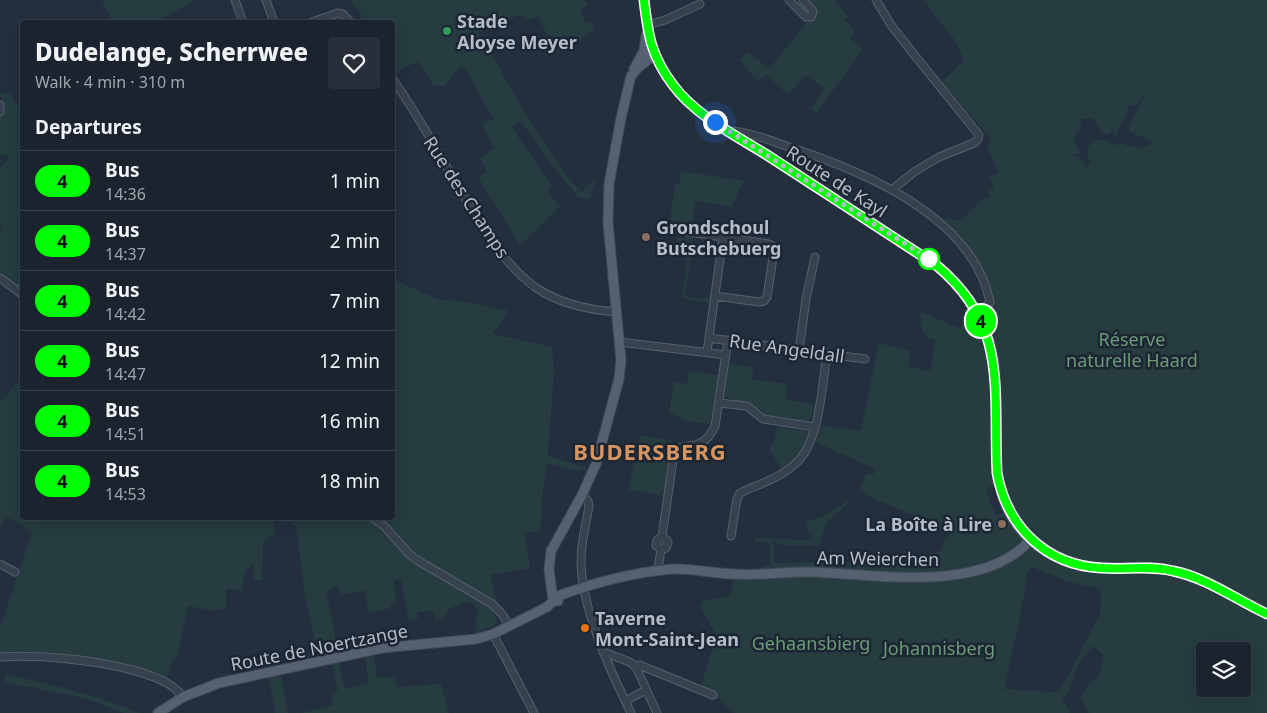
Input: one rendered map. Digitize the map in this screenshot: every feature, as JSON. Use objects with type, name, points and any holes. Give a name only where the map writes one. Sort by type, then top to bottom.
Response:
[{"type":"main road","name":"Route de Kayl","points":[[644,0],[653,52],[661,67],[684,98],[701,113],[936,265],[968,297],[978,313],[993,356],[996,463],[999,484],[1012,517],[1030,540],[1058,558],[1083,566],[1155,568],[1174,571],[1192,577],[1267,614]]},
{"type":"main road","points":[[553,599],[549,569],[551,551],[582,496],[598,456],[619,379],[620,342],[608,223],[609,184],[631,76],[646,43],[647,25]]},
{"type":"main road","points":[[631,76],[650,58],[653,52],[643,52]]},
{"type":"main road","name":"Am Weierchen","points":[[658,570],[678,569],[734,574],[811,572],[910,578],[940,577],[969,572],[1002,562],[1015,555],[1030,540]]},
{"type":"main road","points":[[584,588],[598,583],[658,570]]},
{"type":"main road","name":"Route de Noertzange","points":[[158,713],[183,697],[219,683],[259,673],[382,648],[458,642],[492,634],[547,607],[553,599],[565,600],[578,594],[584,588]]},
{"type":"street","points":[[235,0],[242,20]]},
{"type":"street","points":[[266,0],[273,20]]},
{"type":"street","points":[[789,0],[806,17],[811,16],[813,11],[803,0]]},
{"type":"street","points":[[876,0],[912,52],[979,135],[974,143],[939,157],[914,172],[893,189]]},
{"type":"street","points":[[647,25],[666,20],[700,4]]},
{"type":"street","points":[[318,20],[338,13],[343,14],[348,20]]},
{"type":"street","name":"Rue des Champs","points":[[395,83],[490,240],[515,270],[536,287],[556,299],[598,311],[617,312]]},
{"type":"street","points":[[0,105],[0,112]]},
{"type":"street","points":[[730,132],[743,132],[810,154],[893,189],[950,233],[973,259],[980,272],[990,302],[978,313]]},
{"type":"street","points":[[680,231],[773,246],[774,251],[767,297],[764,301],[759,302],[715,296]]},
{"type":"street","points":[[707,352],[723,237]]},
{"type":"street","points":[[799,350],[806,299],[816,257]]},
{"type":"street","points":[[0,278],[20,293]]},
{"type":"street","name":"Rue Angeldall","points":[[709,338],[865,359]]},
{"type":"street","points":[[658,570],[661,549],[656,546],[656,542],[662,537],[674,453],[681,446],[693,447],[703,443],[711,436],[715,426],[728,340]]},
{"type":"street","name":"Rue Angeldall","points":[[620,342],[726,355]]},
{"type":"street","points":[[731,536],[737,498],[740,493],[784,473],[796,463],[807,449],[816,427],[826,354]]},
{"type":"street","points":[[719,403],[747,406],[763,418],[816,427]]},
{"type":"street","points":[[582,496],[588,501],[589,506],[581,559],[584,588],[603,652],[631,713]]},
{"type":"street","points":[[376,520],[417,560],[492,604],[502,614],[509,626]]},
{"type":"street","points":[[0,564],[15,572]]},
{"type":"street","points":[[492,634],[534,713]]},
{"type":"street","points":[[603,652],[630,662],[636,667],[657,713]]},
{"type":"street","points":[[0,657],[28,656],[116,666],[160,679],[178,690],[183,697]]},
{"type":"street","points":[[636,667],[639,665],[713,695]]},
{"type":"street","points":[[625,702],[646,690]]},
{"type":"green space","points":[[102,0],[195,0],[160,20],[111,20]]},
{"type":"green space","points":[[350,0],[585,0],[588,5],[580,10],[586,23],[590,21],[595,30],[557,53],[538,17],[525,21],[521,14],[479,33],[528,118],[568,177],[582,192],[596,177],[590,199],[579,198],[551,164],[521,121],[511,126],[552,187],[547,191],[560,207],[520,246],[478,177],[487,172],[480,158],[494,148],[482,125],[493,119],[465,68],[460,67],[445,86],[434,86],[418,61],[395,73],[395,20],[360,20],[361,14]]},
{"type":"green space","points":[[805,0],[834,0],[849,17],[845,20],[856,31],[851,39],[863,48],[817,113],[811,109],[824,88],[806,75],[788,95],[767,75],[758,81],[739,60],[748,52],[769,69],[818,11]]},
{"type":"green space","points":[[923,0],[1267,0],[1267,713],[1089,713],[1080,697],[1086,687],[1096,679],[1104,656],[1093,646],[1079,663],[1069,689],[1062,699],[1070,713],[734,713],[715,695],[701,688],[711,651],[718,639],[700,606],[702,601],[730,596],[734,574],[746,575],[771,564],[770,545],[766,542],[754,541],[754,538],[812,540],[813,534],[808,531],[806,522],[828,514],[847,500],[849,502],[826,524],[819,546],[782,545],[773,541],[774,563],[924,561],[922,557],[924,555],[941,551],[944,540],[950,536],[929,522],[868,496],[860,488],[866,474],[874,474],[875,469],[816,442],[821,425],[861,431],[878,343],[911,351],[908,367],[930,371],[935,340],[923,333],[920,321],[921,312],[961,329],[968,306],[974,316],[993,300],[972,255],[959,237],[940,219],[962,220],[983,199],[990,196],[988,189],[994,187],[989,177],[998,173],[987,146],[991,139],[942,82],[964,61],[956,42]],"holes":[[[1145,93],[1129,125],[1130,132],[1154,142],[1138,150],[1136,147],[1119,143],[1114,146],[1109,141],[1100,139],[1091,142],[1088,148],[1088,158],[1092,161],[1087,166],[1092,170],[1085,168],[1084,163],[1079,160],[1082,157],[1074,156],[1081,152],[1078,150],[1074,137],[1081,128],[1080,119],[1093,118],[1102,133],[1108,135],[1112,131],[1116,137],[1129,105],[1137,105]],[[999,484],[1008,510],[997,516],[986,488]],[[1032,567],[1067,581],[1101,589],[1100,614],[1058,692],[1004,689],[1028,572]]]},
{"type":"green space","points":[[9,92],[20,110],[20,299],[0,283],[0,229],[2,227],[0,223],[0,167],[9,158],[7,155],[2,156],[0,153],[0,116],[5,109],[0,94]]},
{"type":"green space","points":[[681,171],[744,181],[731,207],[696,201],[692,228],[682,222],[670,221],[675,185],[679,184]]},
{"type":"green space","points":[[688,235],[694,235],[685,296],[711,298],[710,303],[682,298],[688,254],[670,250],[671,247],[676,248],[677,238],[685,238]]},
{"type":"green space","points":[[395,281],[438,299],[467,302],[508,311],[493,334],[552,347],[554,372],[548,456],[587,468],[587,471],[580,469],[576,471],[547,463],[540,532],[525,533],[530,568],[490,575],[498,604],[491,605],[497,621],[494,626],[477,632],[475,619],[478,612],[476,607],[470,602],[449,609],[444,619],[435,620],[434,611],[417,612],[418,618],[409,622],[401,578],[394,580],[396,603],[390,604],[391,608],[369,613],[365,590],[341,595],[338,586],[326,591],[338,651],[318,654],[305,596],[296,525],[293,525],[294,522],[274,521],[275,533],[263,543],[262,580],[253,580],[254,564],[245,570],[242,591],[226,589],[226,609],[218,609],[216,611],[188,606],[177,658],[172,661],[167,677],[163,678],[145,671],[104,662],[0,654],[0,627],[32,533],[7,516],[0,528],[0,402],[20,379],[20,520],[395,520]]},
{"type":"green space","points":[[729,364],[753,367],[752,379],[787,384],[786,400],[814,404],[810,420],[765,415],[748,403],[726,398],[724,395]]},
{"type":"green space","points":[[689,371],[718,375],[710,424],[681,420],[681,417],[669,413],[674,382],[687,384]]},
{"type":"green space","points":[[777,427],[809,433],[800,453],[782,470],[769,449],[775,438]]},
{"type":"green space","points":[[640,435],[672,441],[664,496],[628,490]]},
{"type":"green space","points":[[374,656],[377,678],[395,677],[397,687],[441,684],[449,713],[301,713],[333,705],[331,693],[338,690],[332,664],[339,662],[345,689],[369,683],[365,658]]},
{"type":"green space","points":[[6,674],[90,695],[139,713],[124,713],[84,698],[4,682]]},
{"type":"green space","points":[[281,675],[288,713],[275,713],[269,677]]},
{"type":"bus line","name":"4","points":[[644,0],[653,52],[674,86],[690,104],[730,132],[936,265],[968,297],[978,313],[993,356],[997,473],[1001,492],[1012,517],[1030,540],[1058,558],[1083,566],[1101,568],[1144,567],[1174,571],[1192,577],[1267,614]]},
{"type":"place","name":"Stade Aloyse Meyer","points":[[447,31]]},
{"type":"place","name":"Grondschoul Butschebuerg","points":[[646,237]]},
{"type":"place","name":"La Boîte à Lire","points":[[1002,524]]},
{"type":"place","name":"Taverne Mont-Saint-Jean","points":[[585,628]]},
{"type":"district","name":"BUDERSBERG","points":[[650,451]]},
{"type":"route","points":[[715,122],[929,259]]},
{"type":"park label","name":"Réserve naturelle Haard","points":[[1132,349]]},
{"type":"park label","name":"Gehaansbierg","points":[[811,643]]},
{"type":"park label","name":"Johannisberg","points":[[939,648]]}]
